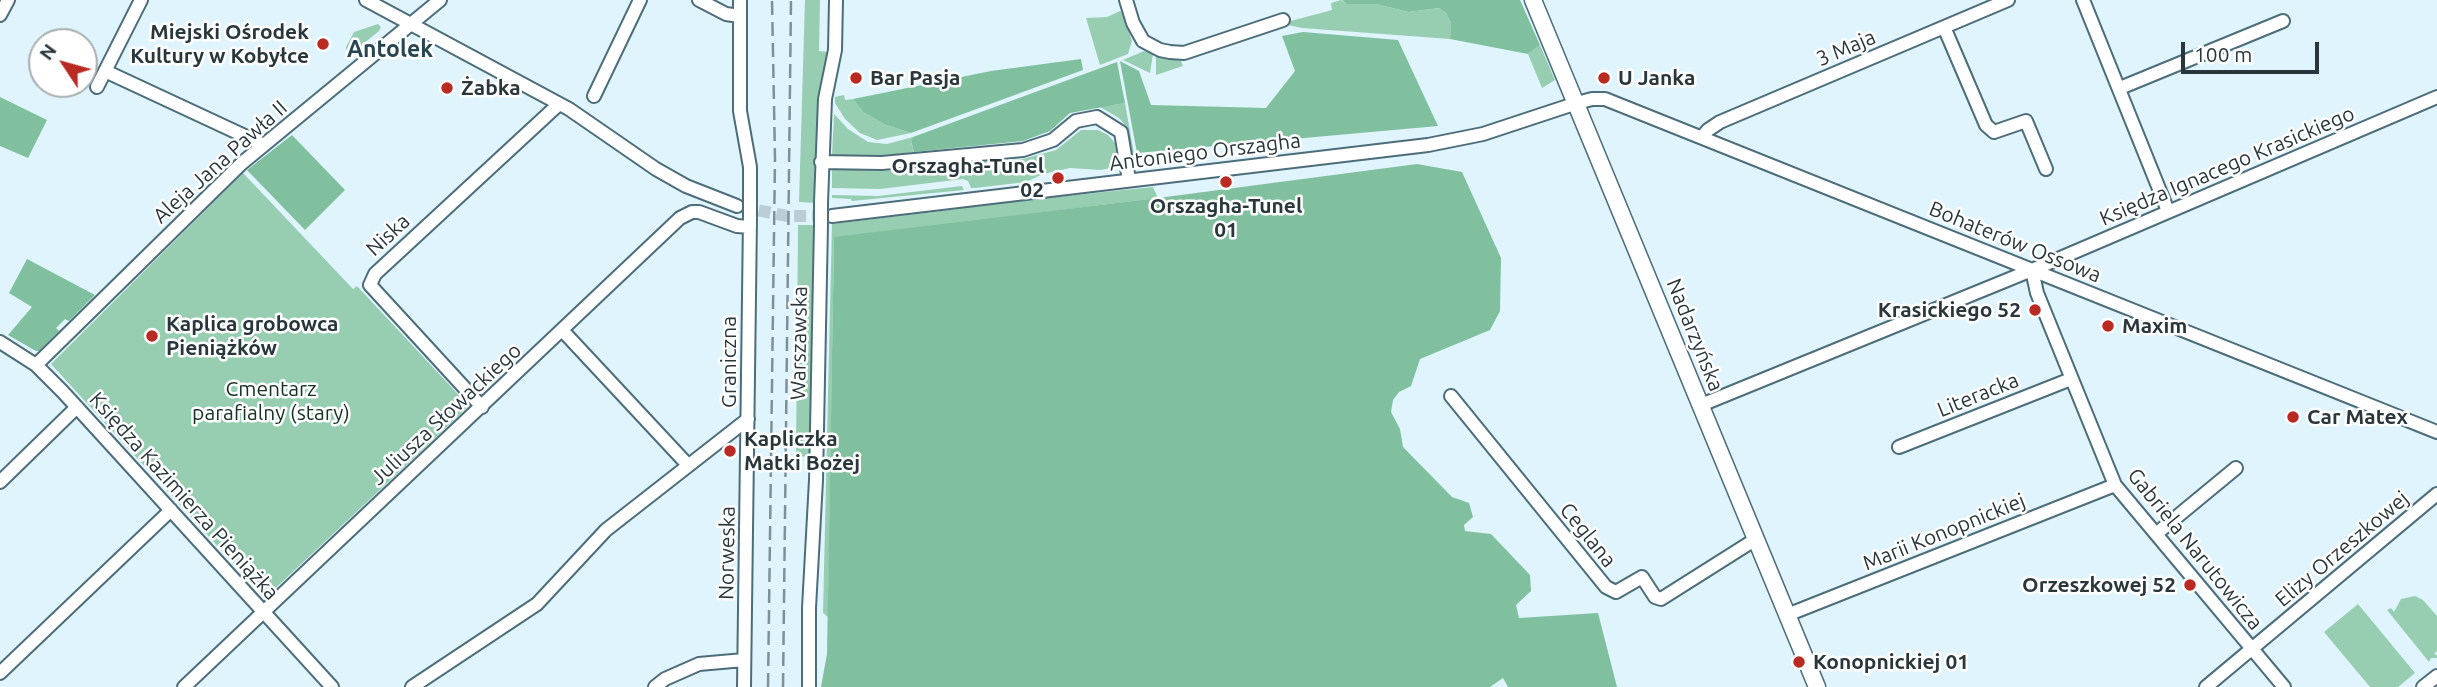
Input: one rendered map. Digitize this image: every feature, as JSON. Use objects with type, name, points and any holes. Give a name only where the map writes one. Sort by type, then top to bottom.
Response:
[{"type":"main road","name":"Nadarzyńska","points":[[1533,0],[1817,687]]},
{"type":"street","points":[[0,15],[8,0]]},
{"type":"street","points":[[98,85],[141,0]]},
{"type":"street","points":[[366,0],[559,104],[656,169],[700,192],[737,206]]},
{"type":"street","name":"Aleja Jana Pawła II","points":[[36,365],[237,167],[440,0]]},
{"type":"street","points":[[594,96],[640,0]]},
{"type":"street","points":[[699,0],[726,14],[740,16]]},
{"type":"street","name":"Graniczna","points":[[412,687],[537,604],[606,530],[687,464],[748,419],[750,167],[740,111],[740,0]]},
{"type":"street","name":"Warszawska","points":[[809,687],[809,608],[816,480],[821,162],[825,99],[835,50],[836,0]]},
{"type":"street","points":[[1126,0],[1133,23],[1143,41],[1170,52],[1184,53],[1283,20]]},
{"type":"street","name":"3 Maja","points":[[1702,137],[1720,122],[2008,0]]},
{"type":"street","points":[[2083,0],[2168,211]]},
{"type":"street","points":[[2120,88],[2283,21]]},
{"type":"street","points":[[1944,27],[1986,125],[1994,132],[2026,121],[2046,169]]},
{"type":"street","points":[[105,71],[264,145]]},
{"type":"street","name":"Księdza Ignacego Krasickiego","points":[[1701,405],[2032,270],[2437,97]]},
{"type":"street","name":"Bohaterów Ossowa","points":[[1577,103],[1605,99],[2431,426],[2437,432]]},
{"type":"street","name":"Antoniego Orszagha","points":[[832,216],[1451,141],[1483,134],[1577,103]]},
{"type":"street","name":"Niska","points":[[482,407],[370,285],[375,274],[559,104]]},
{"type":"street","points":[[821,162],[882,163],[1023,150],[1054,140],[1076,121],[1097,117],[1121,132],[1129,180]]},
{"type":"street","name":"Juliusza Słowackiego","points":[[184,687],[686,214],[698,212],[737,226],[750,222]]},
{"type":"street","name":"Gabriela Narutowicza","points":[[2032,270],[2036,293],[2115,485],[2284,687]]},
{"type":"street","points":[[562,330],[687,464]]},
{"type":"street","name":"Księdza Kazimierza Pieniążka","points":[[0,342],[36,365],[77,407],[332,687]]},
{"type":"street","name":"Literacka","points":[[1899,447],[2071,379]]},
{"type":"street","name":"Ceglana","points":[[1451,396],[1606,587],[1616,592],[1642,577],[1655,597],[1661,599],[1756,539]]},
{"type":"street","points":[[0,482],[77,407]]},
{"type":"street","name":"Norweska","points":[[744,687],[748,419]]},
{"type":"street","points":[[2156,534],[2236,468]]},
{"type":"street","name":"Marii Konopnickiej","points":[[1787,615],[2115,485]]},
{"type":"street","name":"Elizy Orzeszkowej","points":[[2206,687],[2437,494]]},
{"type":"street","points":[[0,673],[171,510]]},
{"type":"street","points":[[655,687],[665,679],[699,664],[744,660]]},
{"type":"street","points":[[2423,687],[2437,676]]},
{"type":"green space","points":[[805,0],[820,0],[819,51],[829,52],[816,203],[799,202]]},
{"type":"green space","points":[[1341,0],[1347,4],[1376,4],[1408,12],[1439,8],[1446,13],[1451,23],[1450,39],[1288,25],[1287,22],[1332,10],[1331,3]]},
{"type":"green space","points":[[1342,0],[1520,0],[1540,45],[1528,54],[1450,39],[1451,23],[1446,13],[1439,8],[1408,12],[1376,4],[1347,4]]},
{"type":"green space","points":[[1120,11],[1132,41],[1128,54],[1100,65],[1086,18],[1107,17]]},
{"type":"green space","points":[[378,24],[381,27],[379,31],[352,53],[347,52],[346,47],[354,32]]},
{"type":"green space","points":[[1303,32],[1398,40],[1438,126],[1137,153],[1120,61],[1139,71],[1151,105],[1266,108],[1295,71],[1282,36]]},
{"type":"green space","points":[[1540,45],[1555,80],[1542,88],[1528,54]]},
{"type":"green space","points":[[1144,51],[1153,54],[1150,73],[1123,60]]},
{"type":"green space","points":[[1156,56],[1181,61],[1183,66],[1156,75]]},
{"type":"green space","points":[[1081,59],[1083,70],[911,133],[886,125],[863,112],[853,99],[991,71]]},
{"type":"green space","points":[[1117,62],[1125,103],[1070,113],[1050,131],[1023,141],[914,152],[911,141],[913,137]]},
{"type":"green space","points":[[844,95],[845,100],[853,99],[863,112],[886,125],[911,133],[877,140],[860,133],[845,119],[835,103],[835,97]]},
{"type":"green space","points":[[0,97],[47,120],[28,158],[0,146]]},
{"type":"green space","points":[[1125,103],[1134,154],[1126,126],[1119,118],[1100,107]]},
{"type":"green space","points":[[834,114],[848,129],[868,142],[887,144],[913,137],[911,142],[914,152],[882,156],[832,155]]},
{"type":"green space","points":[[1081,130],[1098,130],[1108,135],[1115,143],[1118,167],[1100,170],[1070,168],[1043,174],[1026,182],[975,188],[971,188],[968,181],[963,179],[880,189],[832,188],[832,169],[885,171],[1023,159],[1056,150]]},
{"type":"green space","points":[[292,135],[345,190],[305,230],[247,170]]},
{"type":"green space","points":[[1417,164],[1462,172],[1501,258],[1500,311],[1490,330],[1420,359],[1411,386],[1399,392],[1393,400],[1391,412],[1400,429],[1403,447],[1452,497],[1469,503],[1473,517],[1464,525],[1465,531],[1491,534],[1530,575],[1531,591],[1516,605],[1519,618],[1598,613],[1617,687],[1508,687],[1503,678],[1490,687],[821,687],[827,654],[834,237]]},
{"type":"green space","name":"Cmentarz parafialny (stary)","points":[[243,173],[353,289],[357,286],[469,406],[265,598],[51,364]]},
{"type":"green space","points":[[962,186],[964,190],[852,201],[832,198],[832,195],[878,196]]},
{"type":"green space","points":[[1153,187],[1158,198],[834,238],[828,617],[823,613],[832,224],[958,207]]},
{"type":"green space","points":[[798,225],[815,225],[815,240],[812,456],[796,457]]},
{"type":"green space","points":[[27,259],[95,295],[69,321],[65,319],[56,328],[59,331],[39,351],[8,335],[32,307],[9,293]]},
{"type":"green space","points":[[2415,596],[2423,600],[2437,616],[2437,651],[2434,654],[2437,658],[2431,658],[2429,662],[2387,610],[2391,608],[2394,612],[2401,599]]},
{"type":"green space","points":[[2358,604],[2415,673],[2398,687],[2370,687],[2324,632]]},
{"type":"tunnel","points":[[741,207],[787,216],[830,216]]},
{"type":"railway","points":[[768,687],[775,158],[772,0]]},
{"type":"railway","points":[[783,687],[791,0]]},
{"type":"place","name":"Miejski Ośrodek Kultury w Kobyłce","points":[[323,44]]},
{"type":"place","name":"Bar Pasja","points":[[856,78]]},
{"type":"place","name":"U Janka","points":[[1604,78]]},
{"type":"place","name":"Żabka","points":[[447,88]]},
{"type":"place","name":"Orszagha-Tunel 02","points":[[1058,178]]},
{"type":"place","name":"Orszagha-Tunel 01","points":[[1226,182]]},
{"type":"place","name":"Krasickiego 52","points":[[2035,310]]},
{"type":"place","name":"Maxim","points":[[2108,326]]},
{"type":"place","name":"Kaplica grobowca Pieniążków","points":[[152,336]]},
{"type":"place","name":"Car Matex","points":[[2293,417]]},
{"type":"place","name":"Kapliczka Matki Bożej","points":[[730,451]]},
{"type":"place","name":"Orzeszkowej 52","points":[[2190,585]]},
{"type":"place","name":"Konopnickiej 01","points":[[1799,662]]},
{"type":"district","name":"Antolek","points":[[390,49]]}]
